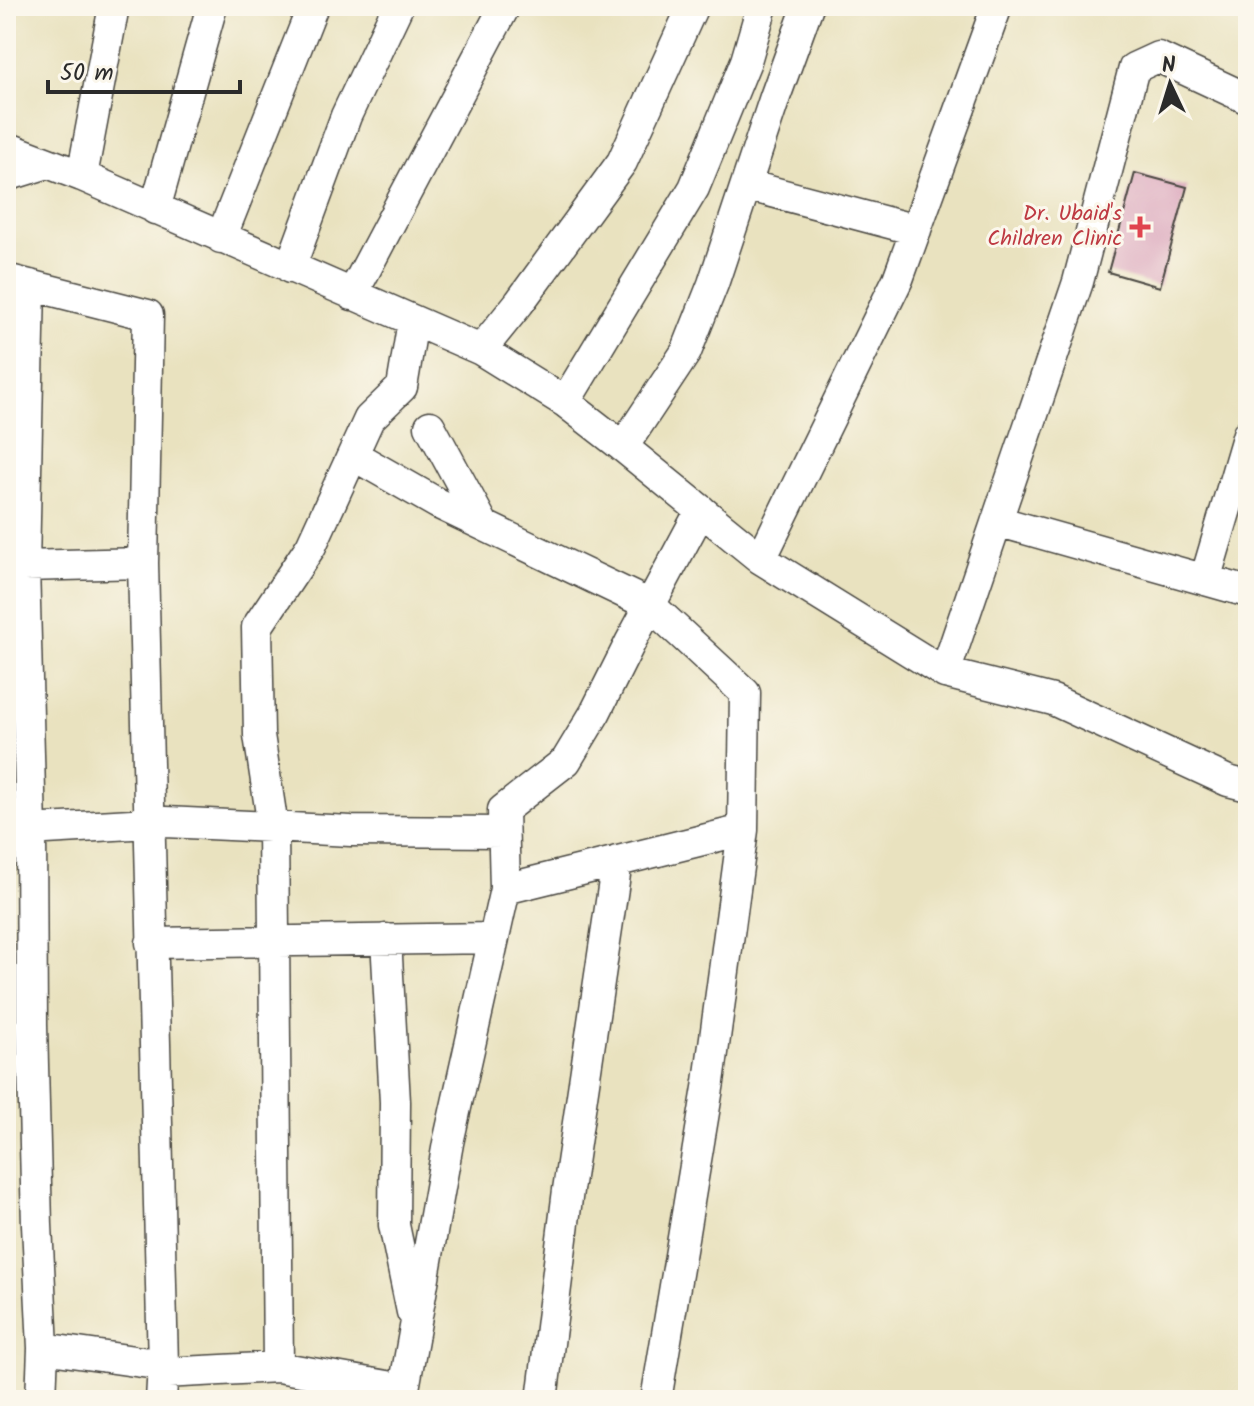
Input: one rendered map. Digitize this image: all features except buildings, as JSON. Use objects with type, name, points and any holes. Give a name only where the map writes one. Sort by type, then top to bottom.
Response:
[{"type":"street","points":[[82,176],[114,6]]},
{"type":"street","points":[[155,209],[212,6]]},
{"type":"street","points":[[221,238],[313,6]]},
{"type":"street","points":[[290,268],[346,116],[398,6]]},
{"type":"street","points":[[352,295],[505,6]]},
{"type":"street","points":[[481,350],[622,162],[693,6]]},
{"type":"street","points":[[565,402],[694,188],[746,61],[762,6]]},
{"type":"street","points":[[623,447],[686,352],[713,284],[808,6]]},
{"type":"street","points":[[761,559],[898,279],[997,6]]},
{"type":"street","points":[[945,673],[1078,282],[1134,68],[1158,57],[1248,99]]},
{"type":"street","points":[[6,147],[82,176],[481,350],[565,402],[761,559],[945,673],[1053,700],[1228,781],[1248,786]]},
{"type":"street","points":[[6,176],[48,163]]},
{"type":"street","points":[[746,185],[916,230]]},
{"type":"street","points":[[41,1400],[43,1348],[32,1025],[18,832],[24,566],[18,282],[148,315],[143,563],[162,1379]]},
{"type":"street","points":[[278,1367],[273,827],[259,735],[257,627],[311,546],[369,419],[402,387],[413,321]]},
{"type":"street","points":[[430,426],[483,524]]},
{"type":"street","points":[[1205,580],[1248,434]]},
{"type":"street","points":[[353,455],[437,503],[650,605],[745,693],[743,830],[709,1082],[656,1400]]},
{"type":"street","points":[[43,1348],[162,1379],[278,1367],[403,1394],[448,1143],[505,889],[503,810],[566,761],[595,713],[701,510]]},
{"type":"street","points":[[997,521],[1248,592]]},
{"type":"street","points":[[24,566],[143,563]]},
{"type":"street","points":[[18,832],[148,823],[351,831],[503,832]]},
{"type":"street","points":[[505,889],[743,830]]},
{"type":"street","points":[[542,1400],[568,1190],[617,861]]},
{"type":"street","points":[[151,943],[494,938]]},
{"type":"street","points":[[386,939],[395,1102],[394,1225],[415,1326]]},
{"type":"place","name":"Dr. Ubaid's Children Clinic","points":[[1140,227]]}]
